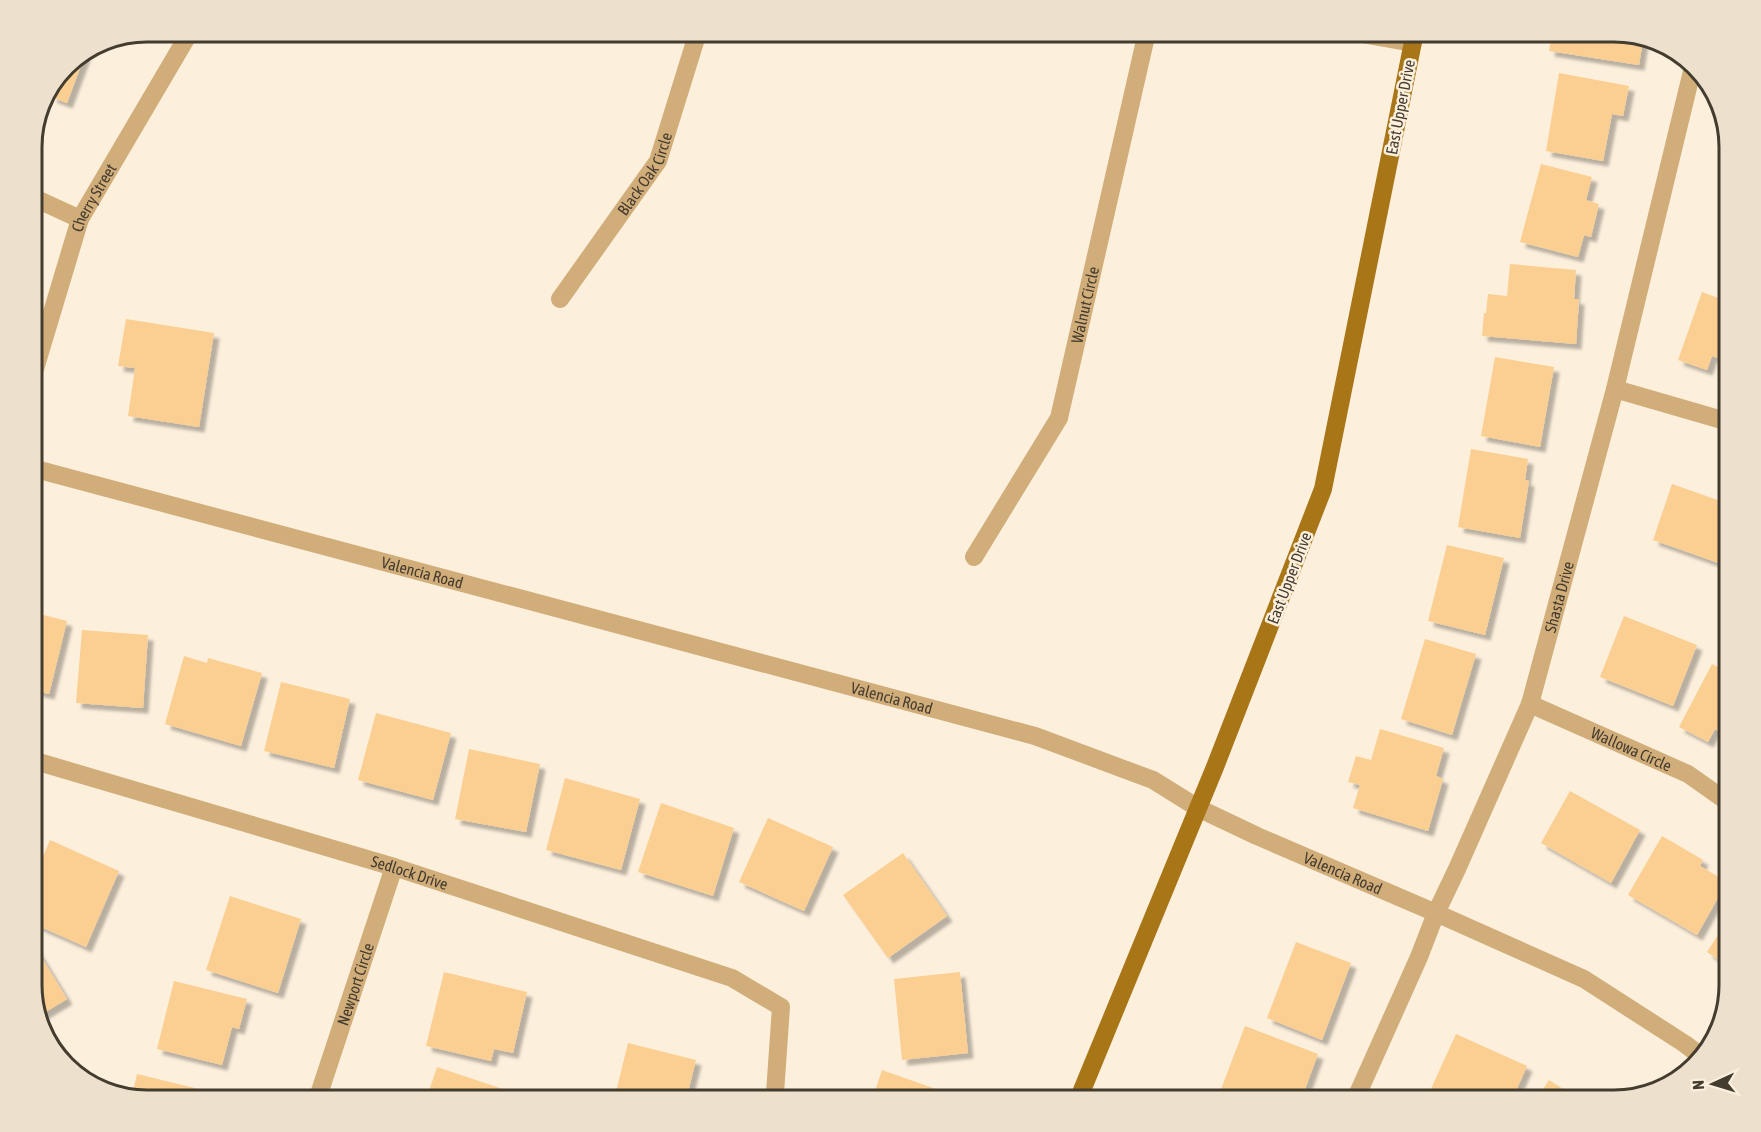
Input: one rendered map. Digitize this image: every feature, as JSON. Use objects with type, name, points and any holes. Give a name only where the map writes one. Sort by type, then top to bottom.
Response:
[{"type":"main road","name":"East Upper Drive","points":[[1083,1090],[1198,808],[1323,489],[1413,42]]},
{"type":"street","name":"Cherry Street","points":[[42,346],[80,219],[184,42]]},
{"type":"street","name":"Black Oak Circle","points":[[560,299],[658,161],[695,42]]},
{"type":"street","name":"Walnut Circle","points":[[974,557],[1059,418],[1145,42]]},
{"type":"street","name":"Shasta Drive","points":[[1360,1090],[1530,704],[1615,389],[1691,76]]},
{"type":"street","points":[[42,202],[80,219]]},
{"type":"street","points":[[1615,389],[1719,419]]},
{"type":"street","name":"Valencia Road","points":[[42,471],[1035,736],[1153,780],[1198,808],[1257,836],[1584,980],[1694,1051]]},
{"type":"street","name":"Wallowa Circle","points":[[1530,704],[1688,774],[1719,795]]},
{"type":"street","name":"Sedlock Drive","points":[[42,763],[394,867],[732,978],[781,1007],[775,1090]]},
{"type":"street","name":"Newport Circle","points":[[320,1090],[394,867]]},
{"type":"building","points":[[1550,42],[1614,42],[1642,46],[1639,65],[1549,51]]},
{"type":"building","points":[[81,66],[67,103],[54,98],[64,83]]},
{"type":"building","points":[[1559,73],[1629,86],[1623,116],[1612,114],[1603,161],[1546,151]]},
{"type":"building","points":[[1541,164],[1592,177],[1586,200],[1599,204],[1591,237],[1584,235],[1578,257],[1520,242]]},
{"type":"building","points":[[1510,264],[1576,270],[1574,299],[1579,299],[1576,344],[1482,336],[1488,294],[1507,296]]},
{"type":"building","points":[[1702,292],[1719,298],[1719,358],[1712,356],[1707,370],[1678,360]]},
{"type":"building","points":[[126,319],[214,333],[199,427],[128,416],[135,368],[118,366]]},
{"type":"building","points":[[1495,357],[1554,367],[1540,447],[1481,436]]},
{"type":"building","points":[[1471,449],[1528,459],[1525,480],[1529,481],[1520,538],[1458,527]]},
{"type":"building","points":[[1672,484],[1719,500],[1719,563],[1653,540]]},
{"type":"building","points":[[1447,545],[1504,558],[1485,635],[1428,621]]},
{"type":"building","points":[[42,615],[67,621],[49,694],[42,692]]},
{"type":"building","points":[[1624,616],[1697,645],[1673,706],[1600,677]]},
{"type":"building","points":[[82,630],[148,635],[143,708],[76,703]]},
{"type":"building","points":[[1425,639],[1476,654],[1452,735],[1401,719]]},
{"type":"building","points":[[184,656],[207,663],[208,658],[262,673],[241,746],[165,724]]},
{"type":"building","points":[[1712,664],[1719,668],[1719,731],[1715,729],[1708,742],[1679,727]]},
{"type":"building","points":[[281,682],[350,699],[334,768],[264,751]]},
{"type":"building","points":[[376,713],[451,733],[433,800],[358,780]]},
{"type":"building","points":[[1380,729],[1444,748],[1436,776],[1443,779],[1428,831],[1353,808],[1360,785],[1348,782],[1356,756],[1371,760]]},
{"type":"building","points":[[469,749],[540,764],[526,832],[455,819]]},
{"type":"building","points":[[565,778],[640,799],[621,870],[546,850]]},
{"type":"building","points":[[1570,791],[1640,830],[1611,883],[1541,843]]},
{"type":"building","points":[[661,803],[734,828],[713,896],[638,872]]},
{"type":"building","points":[[768,818],[833,847],[804,911],[739,882]]},
{"type":"building","points":[[1662,836],[1703,860],[1700,866],[1719,877],[1719,896],[1697,935],[1628,895]]},
{"type":"building","points":[[50,840],[119,871],[86,947],[42,927],[42,859]]},
{"type":"building","points":[[903,853],[947,916],[888,958],[843,895]]},
{"type":"building","points":[[230,896],[301,919],[278,993],[206,970]]},
{"type":"building","points":[[1719,933],[1719,960],[1707,952]]},
{"type":"building","points":[[1296,942],[1351,963],[1322,1040],[1267,1018]]},
{"type":"building","points":[[42,958],[67,999],[46,1012],[42,992]]},
{"type":"building","points":[[444,972],[527,992],[513,1053],[494,1049],[491,1061],[426,1046]]},
{"type":"building","points":[[960,972],[968,1053],[902,1060],[894,979]]},
{"type":"building","points":[[174,981],[247,999],[239,1029],[232,1027],[222,1065],[157,1049]]},
{"type":"building","points":[[1245,1026],[1318,1054],[1305,1090],[1221,1090]]},
{"type":"building","points":[[1456,1034],[1527,1066],[1516,1090],[1430,1090]]},
{"type":"building","points":[[628,1043],[696,1060],[688,1090],[616,1090]]},
{"type":"building","points":[[437,1067],[506,1090],[429,1090]]},
{"type":"building","points":[[882,1070],[939,1090],[875,1090]]},
{"type":"building","points":[[137,1074],[203,1090],[147,1090],[134,1089]]},
{"type":"building","points":[[1549,1080],[1564,1090],[1542,1090]]}]
